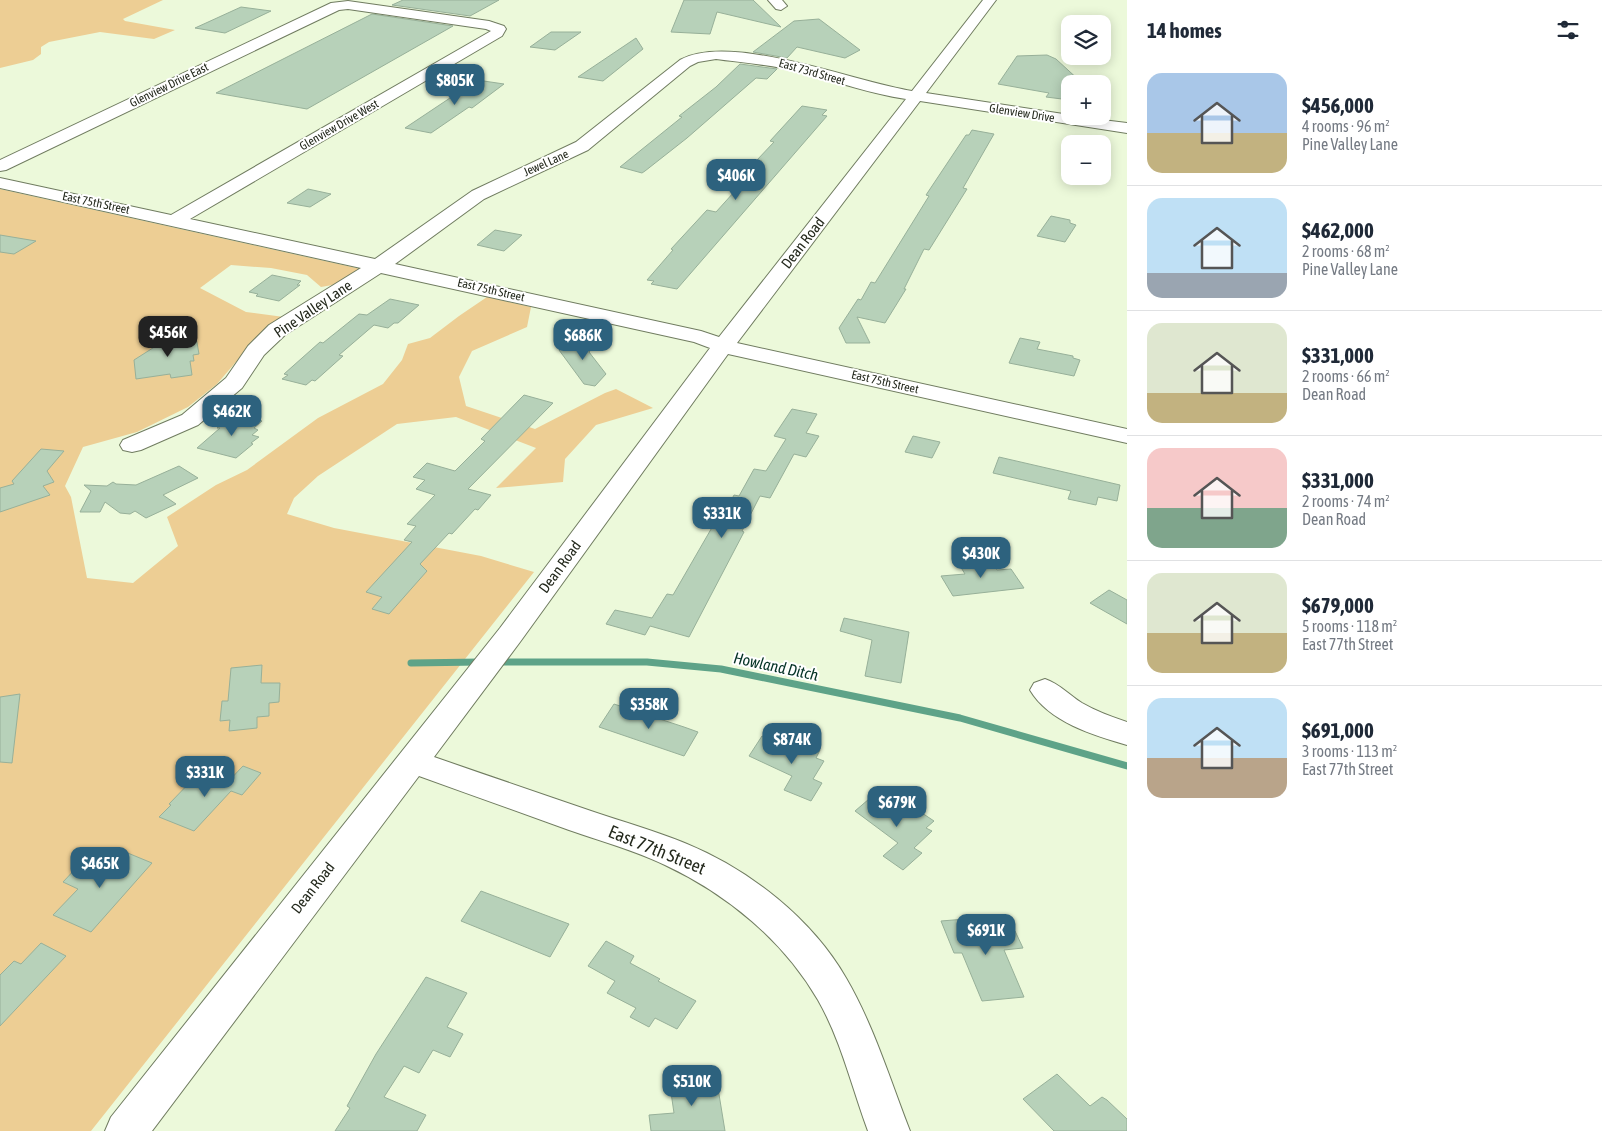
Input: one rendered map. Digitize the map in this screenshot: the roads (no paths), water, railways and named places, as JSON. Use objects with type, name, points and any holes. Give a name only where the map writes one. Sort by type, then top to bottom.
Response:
[{"type":"street","name":"Dean Road","points":[[126,1131],[510,635],[723,346],[990,0]]},
{"type":"street","name":"Glenview Drive West","points":[[176,220],[497,33],[499,29],[489,25],[338,5]]},
{"type":"street","name":"Glenview Drive East","points":[[0,166],[338,5]]},
{"type":"street","name":"East 73rd Street","points":[[706,56],[734,56],[769,61],[806,69],[868,88],[916,97]]},
{"type":"street","name":"Jewel Lane","points":[[380,265],[478,195],[582,146],[685,63],[694,58],[706,56]]},
{"type":"street","name":"Glenview Drive","points":[[916,97],[1127,128]]},
{"type":"street","name":"East 75th Street","points":[[0,183],[176,220],[701,337],[723,346],[1127,436]]},
{"type":"street","name":"Pine Valley Lane","points":[[132,445],[190,420],[234,383],[256,351],[277,330],[380,265]]},
{"type":"street","points":[[1045,690],[1060,704],[1076,714],[1127,734]]},
{"type":"street","name":"East 77th Street","points":[[411,761],[676,854],[722,878],[765,908],[802,947],[826,980],[846,1016],[889,1131]]},
{"type":"waterway","name":"Howland Ditch","points":[[411,663],[480,662]]},
{"type":"waterway","name":"Howland Ditch","points":[[497,662],[647,662],[721,669],[960,718],[1127,766]]}]
